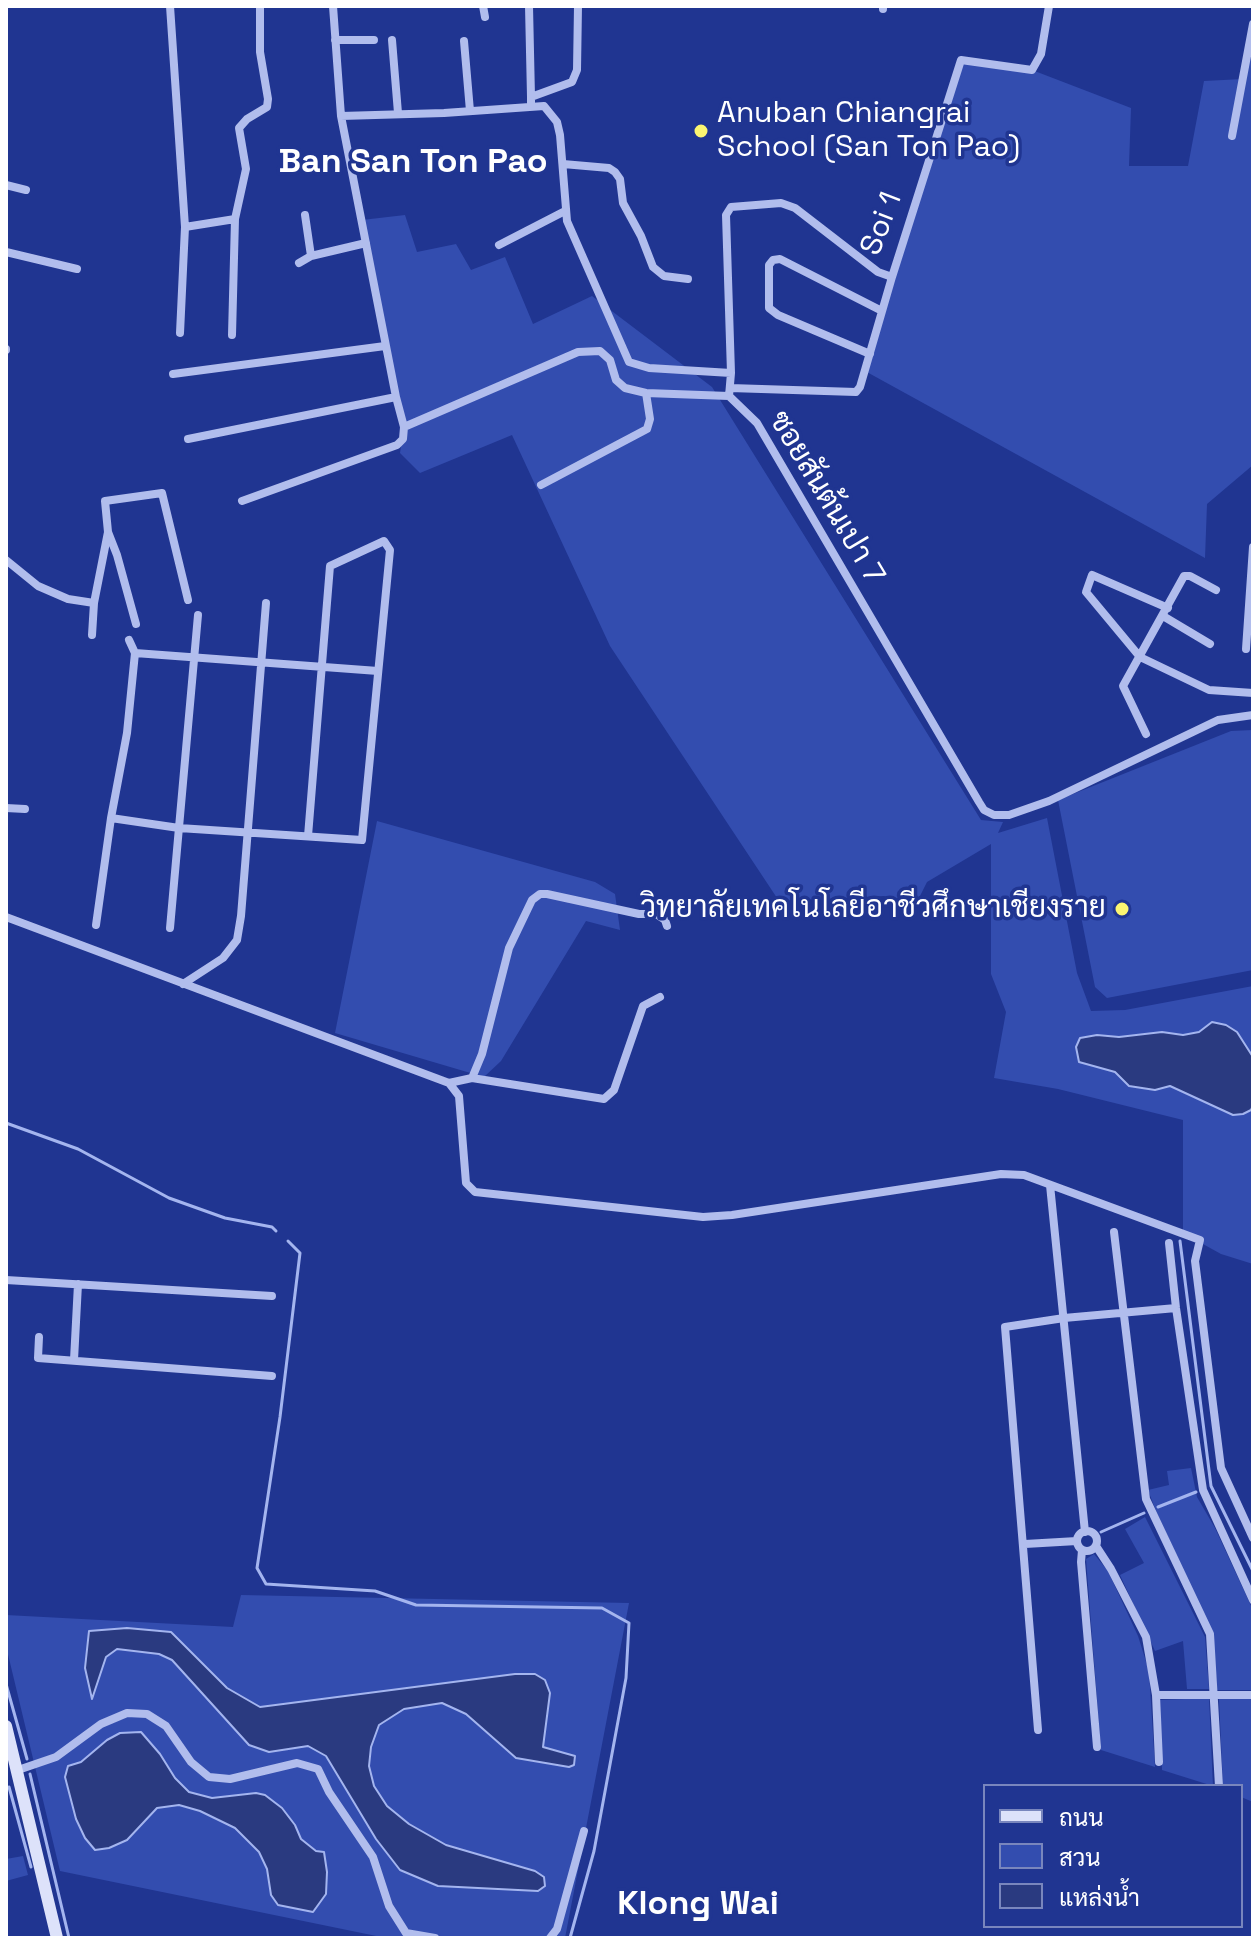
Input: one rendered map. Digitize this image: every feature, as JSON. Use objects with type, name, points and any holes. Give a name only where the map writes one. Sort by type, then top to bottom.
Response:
[{"type":"street","points":[[170,6],[185,227],[180,333]]},
{"type":"street","points":[[232,335],[235,219],[246,169],[239,128],[267,107],[268,99],[260,52],[260,6]]},
{"type":"street","points":[[242,501],[397,445],[403,439],[404,427],[385,346],[341,116],[333,6]]},
{"type":"street","points":[[483,6],[485,17]]},
{"type":"street","points":[[529,6],[531,101]]},
{"type":"street","points":[[341,116],[470,111],[531,101],[572,82],[577,70],[578,6]]},
{"type":"street","name":"Soi 1","points":[[730,392],[726,215],[731,207],[781,203],[795,208],[878,272],[892,277],[961,60],[1032,70],[1041,54],[1049,6]]},
{"type":"street","points":[[1232,136],[1253,24]]},
{"type":"street","points":[[335,40],[374,40]]},
{"type":"street","points":[[392,40],[398,113]]},
{"type":"street","points":[[464,41],[470,111]]},
{"type":"street","points":[[531,101],[544,106],[557,122],[565,211],[629,362],[649,368],[731,373]]},
{"type":"street","points":[[563,164],[609,168],[615,172],[620,179],[623,203],[653,267],[664,276],[688,279]]},
{"type":"street","points":[[6,185],[26,190]]},
{"type":"street","points":[[499,245],[565,211]]},
{"type":"street","points":[[305,215],[311,256]]},
{"type":"street","points":[[185,227],[235,219]]},
{"type":"street","points":[[299,263],[311,256],[366,243]]},
{"type":"street","points":[[6,252],[77,269]]},
{"type":"street","points":[[870,354],[778,315],[769,308],[769,265],[773,260],[780,259],[882,311]]},
{"type":"street","points":[[730,392],[852,393],[860,387],[892,277]]},
{"type":"street","points":[[173,374],[385,346]]},
{"type":"street","name":"ซอยสันต้นเปา 7","points":[[404,427],[578,352],[600,351],[610,360],[616,380],[625,388],[646,393],[730,392],[757,423],[984,810],[994,815],[1009,815],[1035,806],[1218,720],[1253,715]]},
{"type":"street","points":[[541,485],[647,429],[650,419],[646,393]]},
{"type":"street","points":[[188,439],[396,397]]},
{"type":"street","points":[[136,624],[108,532],[105,501],[162,493],[188,600]]},
{"type":"street","points":[[92,635],[94,603],[108,532]]},
{"type":"street","points":[[111,818],[179,828],[362,840],[390,550],[384,541],[330,566],[308,836]]},
{"type":"street","points":[[1246,649],[1253,547]]},
{"type":"street","points":[[6,560],[38,586],[68,599],[94,603]]},
{"type":"street","points":[[1210,644],[1165,612],[1092,575],[1086,592],[1140,657],[1209,690],[1253,693]]},
{"type":"street","points":[[1146,734],[1123,686],[1184,576],[1190,576],[1216,590]]},
{"type":"street","points":[[183,984],[223,958],[237,940],[266,603]]},
{"type":"street","points":[[170,928],[198,615]]},
{"type":"street","points":[[96,925],[127,733],[135,653],[129,640]]},
{"type":"street","points":[[135,653],[378,671]]},
{"type":"street","points":[[6,808],[25,809]]},
{"type":"street","points":[[472,1078],[482,1054],[509,948],[532,900],[540,894],[547,894],[639,914],[656,914],[665,920],[667,926]]},
{"type":"street","points":[[6,917],[449,1083],[459,1096],[466,1183],[475,1192],[703,1217],[1001,1174],[1024,1175],[1200,1240],[1195,1261],[1221,1468],[1253,1538]]},
{"type":"street","points":[[449,1083],[472,1078],[604,1099],[614,1090],[643,1006],[660,997]]},
{"type":"street","points":[[1050,1185],[1085,1532]]},
{"type":"street","points":[[1114,1232],[1146,1499],[1210,1634],[1219,1784]]},
{"type":"street","points":[[1169,1243],[1203,1490],[1253,1600]]},
{"type":"street","points":[[6,1280],[272,1296]]},
{"type":"street","points":[[74,1360],[78,1284]]},
{"type":"street","points":[[1038,1730],[1005,1327],[1064,1318],[1176,1308]]},
{"type":"street","points":[[39,1337],[38,1358],[272,1376]]},
{"type":"street","points":[[1097,1747],[1082,1550],[1077,1541],[1079,1535],[1085,1532],[1095,1536],[1096,1546],[1146,1637],[1156,1695],[1159,1762]]},
{"type":"street","points":[[1025,1544],[1077,1541]]},
{"type":"street","points":[[1082,1550],[1091,1550],[1096,1546]]},
{"type":"street","points":[[1156,1695],[1253,1695]]},
{"type":"street","points":[[18,1770],[56,1757],[101,1724],[127,1713],[147,1714],[166,1726],[191,1762],[209,1777],[230,1779],[297,1763],[318,1769],[329,1792],[373,1857],[389,1906],[406,1933],[435,1938]]},
{"type":"street","points":[[6,1726],[57,1938]]},
{"type":"street","points":[[550,1938],[557,1929],[584,1831]]},
{"type":"green space","points":[[1253,24],[1253,465],[1207,504],[1205,558],[865,371],[961,60],[1032,70],[1131,108],[1129,166],[1188,166],[1204,81],[1243,79]]},
{"type":"green space","points":[[405,215],[417,252],[456,244],[471,270],[505,257],[533,324],[592,296],[712,387],[981,820],[1003,822],[998,833],[1047,818],[1077,973],[1091,1011],[1125,1010],[1253,986],[1253,1264],[1221,1254],[1183,1233],[1183,1120],[1058,1089],[994,1078],[1006,1012],[991,974],[991,844],[927,882],[916,904],[884,896],[779,901],[610,646],[512,435],[420,473],[400,453],[404,427],[362,220]]},
{"type":"green space","points":[[1253,730],[1253,970],[1107,998],[1095,987],[1058,800],[1231,731]]},
{"type":"green space","points":[[377,821],[595,882],[615,894],[620,930],[586,921],[501,1061],[484,1077],[335,1033]]},
{"type":"green space","points":[[1191,1468],[1197,1497],[1253,1610],[1253,1690],[1217,1690],[1213,1634],[1148,1490],[1169,1485],[1167,1471]]},
{"type":"green space","points":[[1145,1517],[1205,1637],[1209,1689],[1187,1689],[1183,1641],[1155,1651],[1120,1575],[1144,1563],[1125,1529]]},
{"type":"green space","points":[[1094,1554],[1108,1571],[1138,1636],[1149,1671],[1155,1767],[1101,1750],[1086,1559]]},
{"type":"green space","points":[[241,1595],[629,1603],[565,1938],[386,1938],[60,1871],[6,1646],[6,1615],[233,1627]]},
{"type":"green space","points":[[1209,1698],[1213,1784],[1162,1770],[1160,1700]]},
{"type":"green space","points":[[1219,1699],[1253,1699],[1253,1802],[1243,1798],[1243,1784],[1223,1784]]},
{"type":"green space","points":[[23,1856],[28,1875],[6,1881],[6,1859]]},
{"type":"water","points":[[1212,1022],[1226,1025],[1237,1032],[1253,1057],[1253,1105],[1243,1114],[1233,1115],[1170,1086],[1155,1090],[1129,1086],[1115,1072],[1079,1062],[1076,1047],[1080,1038],[1162,1032],[1183,1035],[1199,1032]]},
{"type":"water","points":[[127,1628],[171,1632],[227,1688],[260,1707],[515,1674],[535,1674],[545,1680],[550,1693],[543,1747],[575,1756],[574,1765],[569,1767],[516,1758],[466,1714],[442,1703],[404,1709],[379,1725],[371,1747],[369,1766],[374,1786],[387,1806],[409,1824],[446,1845],[535,1871],[544,1877],[545,1886],[538,1891],[438,1886],[400,1870],[376,1839],[326,1756],[308,1746],[269,1752],[249,1745],[172,1660],[159,1654],[117,1649],[106,1657],[92,1699],[85,1668],[89,1631]]},
{"type":"water","points":[[141,1732],[189,1792],[212,1798],[256,1793],[265,1795],[282,1808],[301,1839],[316,1851],[324,1852],[326,1894],[313,1912],[278,1905],[271,1895],[267,1869],[259,1852],[235,1828],[200,1811],[179,1805],[157,1808],[127,1840],[95,1850],[76,1819],[65,1777],[68,1766],[81,1762],[120,1733]]},
{"type":"waterway","points":[[6,1123],[78,1149],[169,1198],[225,1218],[272,1227],[276,1231]]},
{"type":"waterway","points":[[288,1241],[300,1253],[257,1568],[266,1584],[375,1591],[416,1605],[602,1608],[629,1623],[626,1678],[594,1851],[570,1938]]},
{"type":"waterway","points":[[1180,1241],[1211,1486],[1253,1571]]},
{"type":"waterway","points":[[1158,1507],[1196,1492]]},
{"type":"waterway","points":[[1101,1532],[1144,1513]]},
{"type":"waterway","points":[[6,1684],[27,1759]]},
{"type":"waterway","points":[[30,1774],[69,1938]]},
{"type":"waterway","points":[[9,1787],[31,1867]]},
{"type":"place","name":"Anuban Chiangrai School (San Ton Pao)","points":[[701,131]]},
{"type":"place","name":"วิทยาลัยเทคโนโลยีอาชีวศึกษาเชียงราย","points":[[1122,909]]},
{"type":"district","name":"Ban San Ton Pao","points":[[413,163]]},
{"type":"district","name":"Klong Wai","points":[[698,1905]]}]
